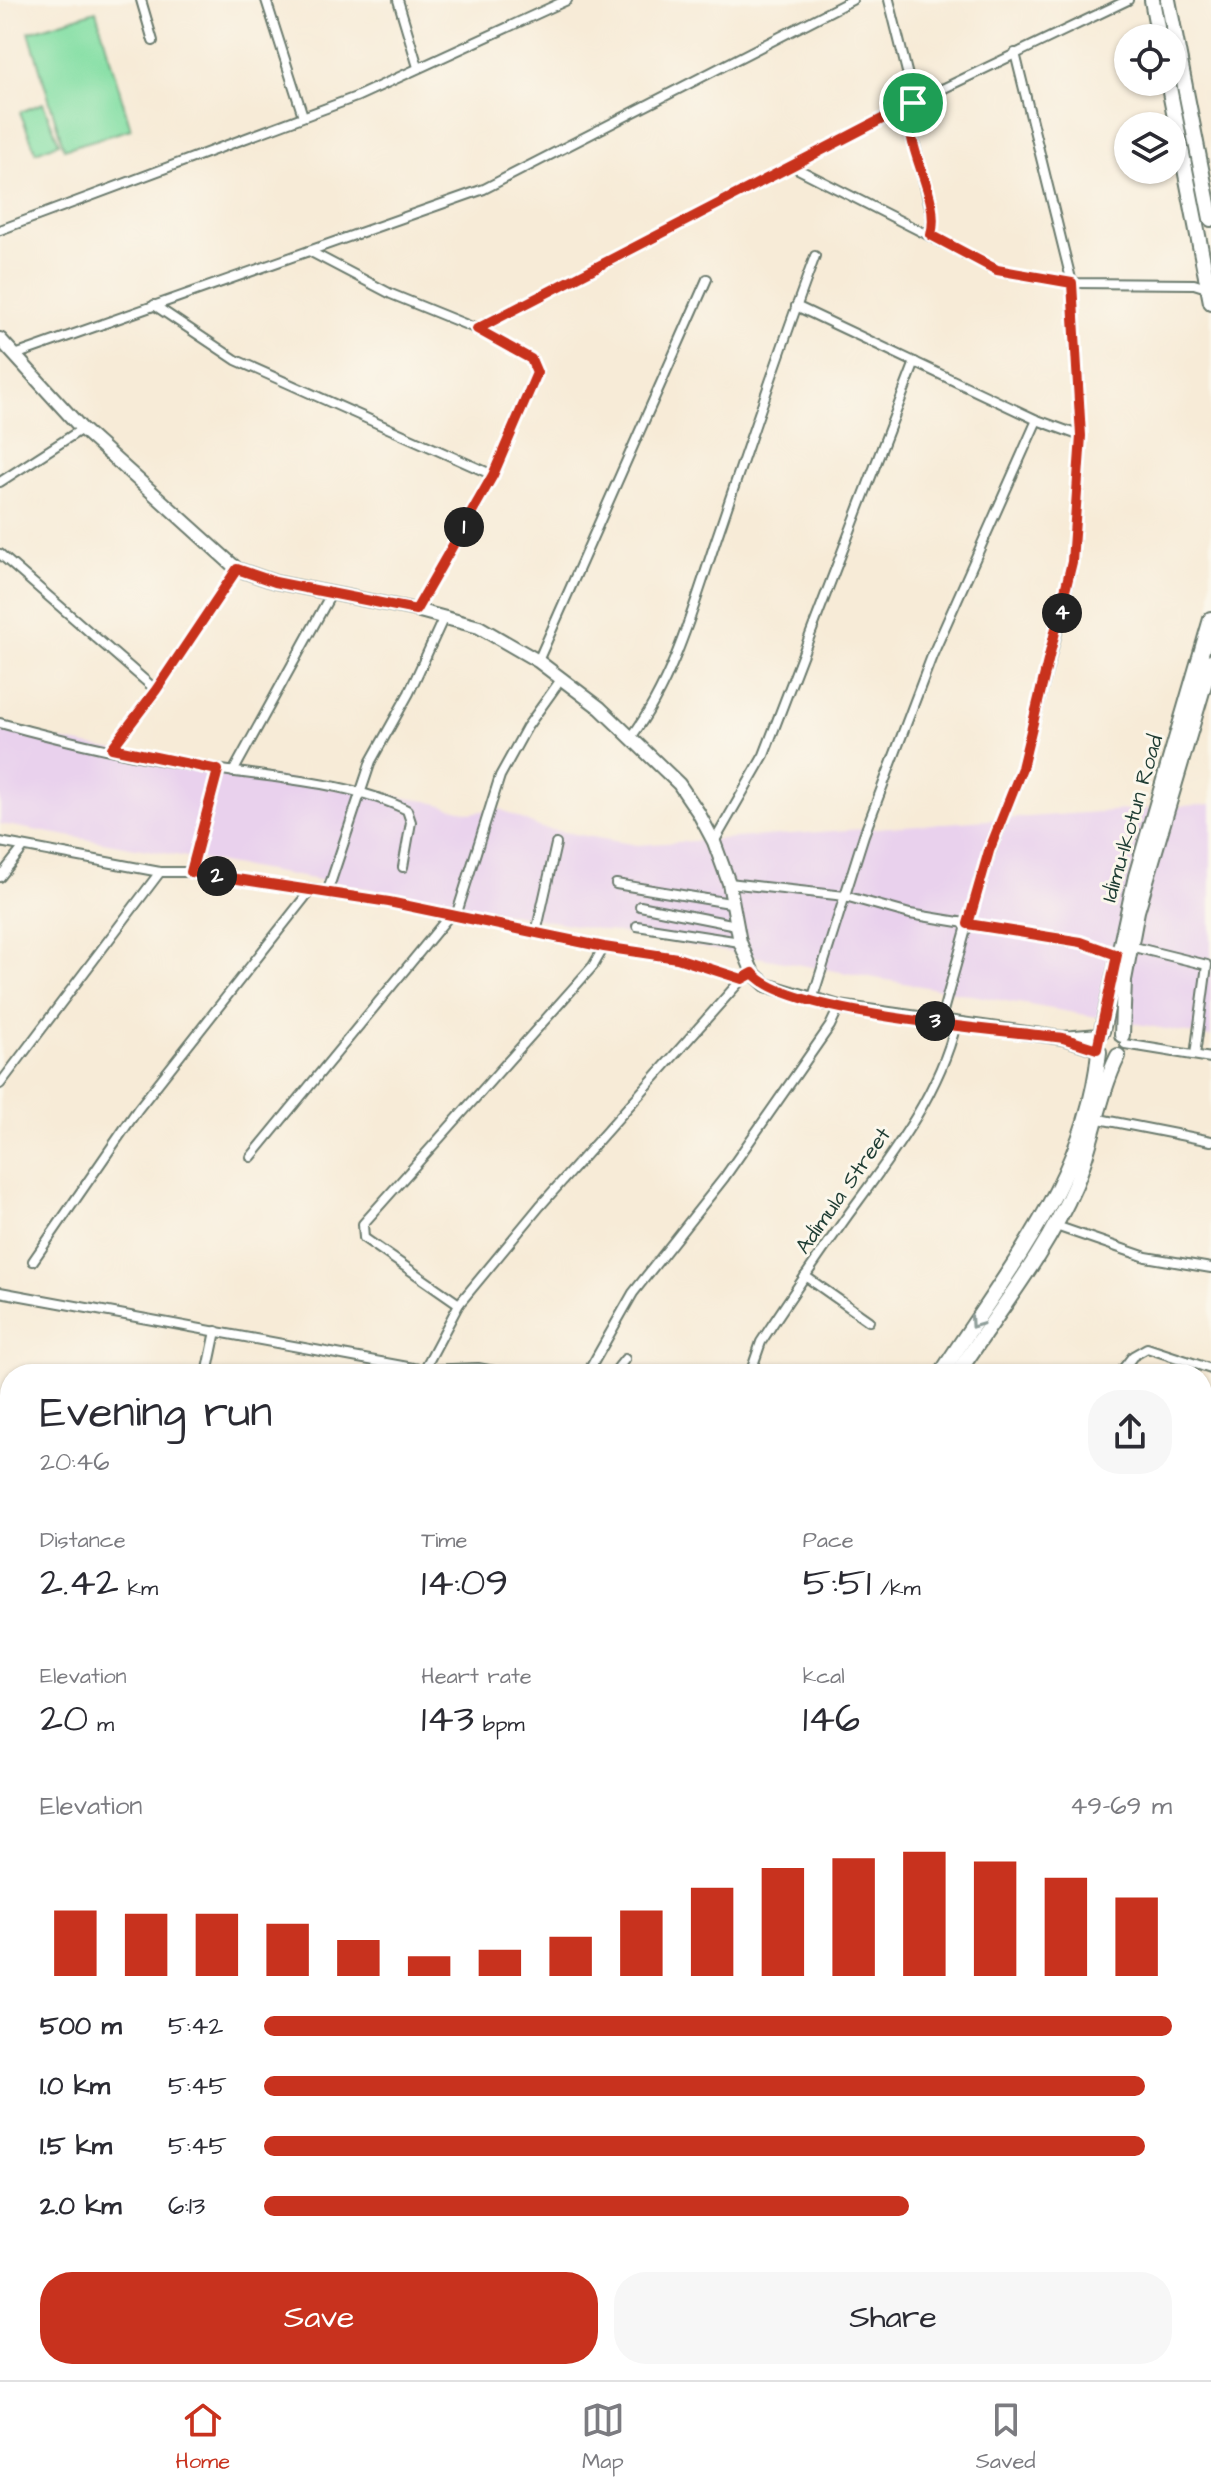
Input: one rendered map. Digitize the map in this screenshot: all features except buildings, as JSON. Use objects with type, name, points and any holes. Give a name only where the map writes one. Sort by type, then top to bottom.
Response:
[{"type":"main road","points":[[1152,0],[1156,24]]},
{"type":"main road","points":[[1168,0],[1211,219]]},
{"type":"main road","points":[[1171,96],[1210,294]]},
{"type":"main road","name":"Idimu-Ikotun Road","points":[[948,1364],[1018,1260],[1062,1185],[1077,1149],[1117,955],[1211,619]]},
{"type":"main road","points":[[964,1364],[1056,1226],[1099,1119],[1110,1072],[1122,1045],[1124,980],[1130,946],[1211,661]]},
{"type":"main road","points":[[1111,1028],[1122,1045],[1105,1057],[1099,1042],[1111,1028]]},
{"type":"street","points":[[141,0],[153,41]]},
{"type":"street","points":[[266,0],[303,116]]},
{"type":"street","points":[[398,0],[418,67]]},
{"type":"street","points":[[0,230],[356,97],[567,0]]},
{"type":"street","points":[[15,355],[484,189],[852,0]]},
{"type":"street","points":[[889,0],[913,103],[910,125],[932,215],[931,235]]},
{"type":"street","points":[[477,329],[913,103],[1128,0]]},
{"type":"street","points":[[940,1022],[989,851],[1022,768],[1072,562],[1081,436],[1072,283],[1015,53]]},
{"type":"street","points":[[794,167],[997,270],[1072,283],[1194,284],[1210,294]]},
{"type":"street","points":[[309,251],[391,294],[477,329],[531,359],[537,373],[493,475],[416,610]]},
{"type":"street","points":[[632,736],[649,714],[695,602],[763,393],[815,256]]},
{"type":"street","points":[[538,661],[707,279]]},
{"type":"street","points":[[154,305],[236,360],[493,475]]},
{"type":"street","points":[[796,306],[1037,420],[1081,436]]},
{"type":"street","points":[[0,339],[82,429],[237,569],[331,594],[416,610],[479,627],[562,678],[632,736],[679,784],[714,842],[729,883],[730,903],[748,976]]},
{"type":"street","points":[[714,842],[764,755],[915,362]]},
{"type":"street","points":[[811,1002],[845,896],[932,656],[1037,420]]},
{"type":"street","points":[[0,482],[82,429]]},
{"type":"street","points":[[0,554],[156,690]]},
{"type":"street","points":[[112,748],[156,690],[237,569]]},
{"type":"street","points":[[233,772],[331,594]]},
{"type":"street","points":[[327,893],[371,761],[409,693],[443,619]]},
{"type":"street","points":[[251,1157],[453,916],[500,776],[527,727],[562,678]]},
{"type":"street","points":[[0,723],[218,770],[360,793],[407,810],[411,822],[403,867]]},
{"type":"street","points":[[191,872],[218,770]]},
{"type":"street","points":[[0,842],[160,872],[191,872],[327,893],[604,947],[677,958],[748,976],[811,1002],[1099,1042]]},
{"type":"street","points":[[536,933],[556,844]]},
{"type":"street","points":[[0,877],[23,848]]},
{"type":"street","points":[[0,1084],[160,872]]},
{"type":"street","points":[[729,883],[845,896],[910,914],[1081,942],[1117,955]]},
{"type":"street","points":[[616,884],[730,903]]},
{"type":"street","points":[[33,1261],[138,1109],[309,892]]},
{"type":"street","points":[[640,906],[736,925]]},
{"type":"street","points":[[637,926],[740,942]]},
{"type":"street","points":[[1130,946],[1207,965],[1195,1055]]},
{"type":"street","points":[[459,1304],[364,1238],[363,1224],[495,1079],[593,966],[604,947]]},
{"type":"street","points":[[427,1364],[459,1304],[540,1206],[748,976]]},
{"type":"street","points":[[593,1364],[633,1293],[724,1178],[839,1007]]},
{"type":"street","name":"Adimula Street","points":[[753,1364],[761,1342],[891,1155],[932,1089],[949,1054],[956,1024]]},
{"type":"street","points":[[1122,1045],[1211,1058]]},
{"type":"street","points":[[1099,1119],[1211,1141]]},
{"type":"street","points":[[1056,1226],[1146,1257],[1211,1268]]},
{"type":"street","points":[[805,1276],[869,1321]]},
{"type":"street","points":[[0,1292],[392,1364]]},
{"type":"street","points":[[209,1364],[216,1331]]},
{"type":"street","points":[[1127,1364],[1133,1356],[1147,1348],[1196,1364]]},
{"type":"street","points":[[621,1364],[625,1359]]},
{"type":"shaded area","points":[[0,730],[427,801],[471,813],[498,808],[541,828],[637,845],[1211,804],[1211,1037],[0,824]]},
{"type":"green space","points":[[96,11],[131,129],[64,149],[29,32]]},
{"type":"green space","points":[[43,103],[59,143],[36,152],[20,112]]},
{"type":"route","points":[[913,103],[910,125],[934,224],[931,235],[997,270],[1072,283],[1081,436],[1072,562],[1022,768],[989,851],[968,924],[1081,942],[1117,955],[1102,1031],[1096,1041],[1097,1049],[1063,1038],[811,1002],[766,985],[753,973],[742,979],[677,958],[604,947],[389,902],[191,872],[218,770],[112,748],[156,690],[237,569],[275,582],[416,610],[493,475],[537,373],[531,359],[477,329],[913,103]]}]
